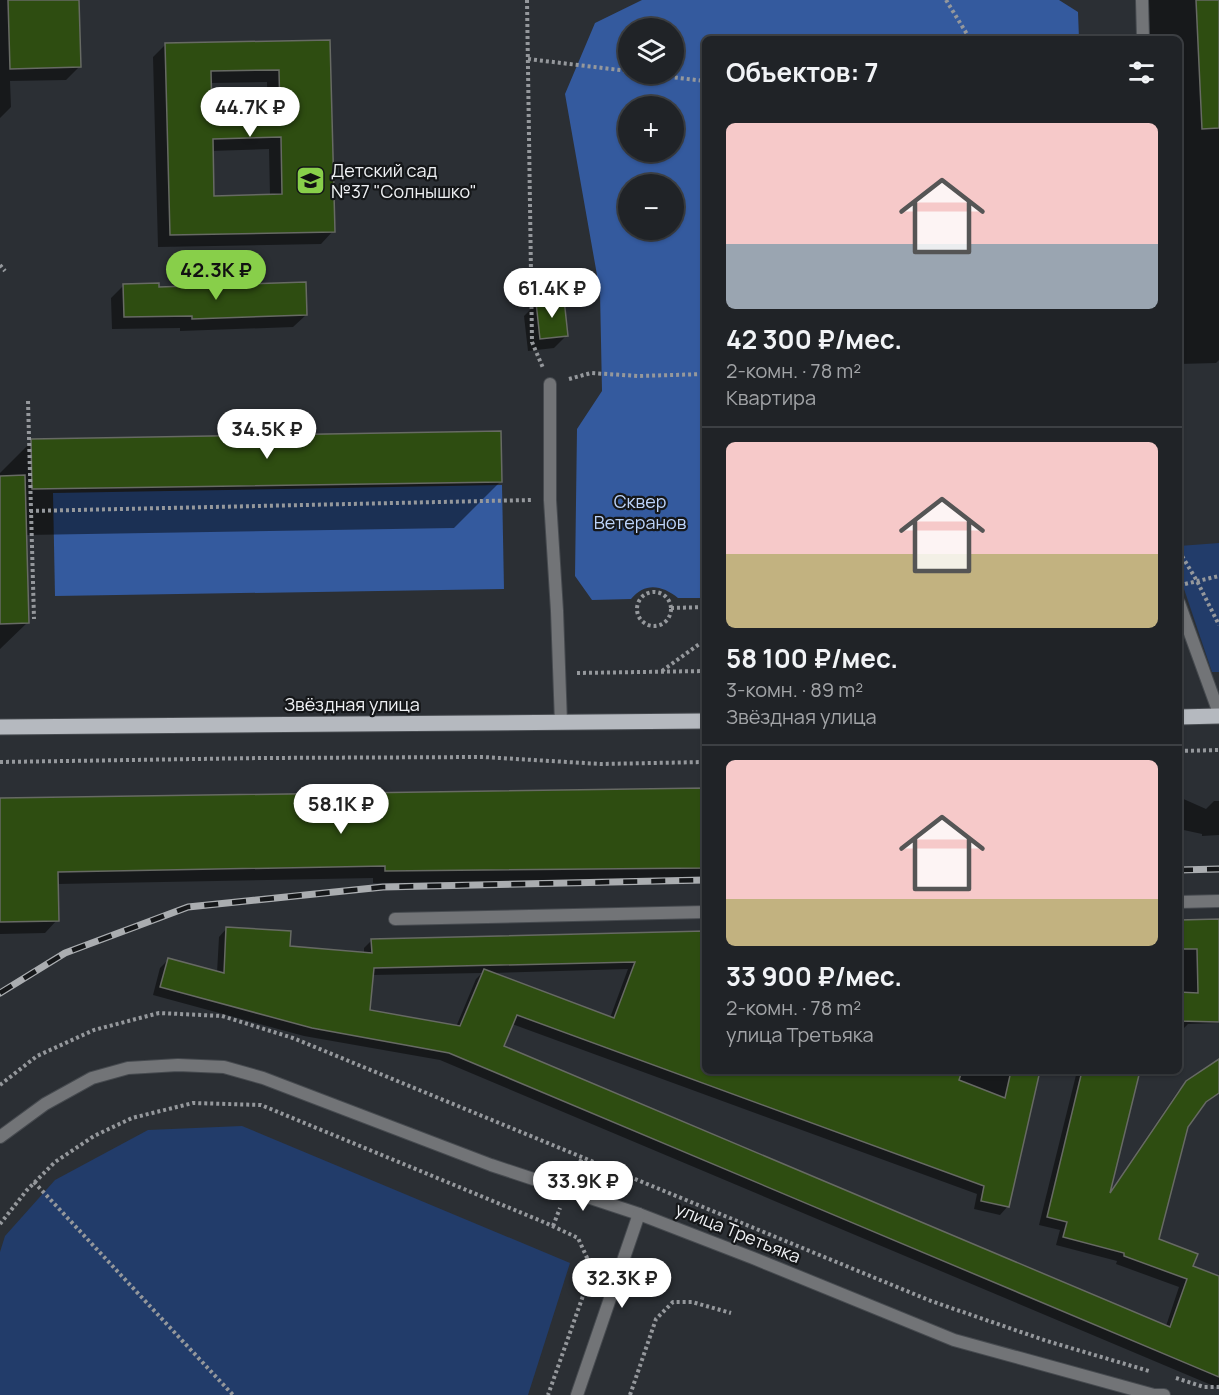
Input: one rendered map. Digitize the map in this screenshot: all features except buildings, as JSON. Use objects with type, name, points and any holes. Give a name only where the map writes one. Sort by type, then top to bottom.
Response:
[{"type":"main road","points":[[1182,717],[1219,715]]},
{"type":"main road","name":"Звёздная улица","points":[[0,727],[702,721]]},
{"type":"street","points":[[1142,0],[1143,36]]},
{"type":"street","points":[[550,384],[550,500],[561,723]]},
{"type":"street","points":[[1182,611],[1219,715]]},
{"type":"street","points":[[1182,902],[1219,901]]},
{"type":"street","points":[[395,919],[702,912]]},
{"type":"street","name":"улица Третьяка","points":[[0,1137],[45,1104],[92,1078],[128,1068],[178,1065],[224,1067],[263,1078],[491,1165],[639,1214],[954,1340],[1154,1395],[1164,1395]]},
{"type":"street","points":[[577,1395],[639,1214]]},
{"type":"path","points":[[527,0],[531,342],[550,384],[591,373],[639,376],[702,374]]},
{"type":"path","points":[[946,0],[968,36]]},
{"type":"path","points":[[528,59],[618,70]]},
{"type":"path","points":[[684,79],[702,81]]},
{"type":"path","points":[[0,265],[5,271]]},
{"type":"path","points":[[28,401],[34,619]]},
{"type":"path","points":[[30,511],[550,500]]},
{"type":"path","points":[[1182,556],[1219,625]]},
{"type":"path","points":[[1182,585],[1219,576]]},
{"type":"path","points":[[653,591],[666,596],[672,608],[666,621],[654,627],[641,622],[636,609],[641,596],[653,591]]},
{"type":"path","points":[[672,608],[702,607]]},
{"type":"path","points":[[660,672],[702,642]]},
{"type":"path","points":[[559,674],[702,671]]},
{"type":"path","points":[[1182,751],[1219,750]]},
{"type":"path","points":[[0,762],[483,757],[601,764],[702,762]]},
{"type":"path","points":[[0,1085],[37,1056],[94,1030],[159,1013],[222,1016],[293,1038],[931,1301],[1047,1341],[1159,1374]]},
{"type":"path","points":[[0,1224],[27,1190],[54,1162],[94,1136],[132,1118],[194,1103],[261,1105],[578,1238],[588,1260],[584,1293],[548,1395]]},
{"type":"path","points":[[34,1182],[233,1395]]},
{"type":"path","points":[[630,1395],[656,1319],[673,1302],[692,1302],[731,1313]]},
{"type":"path","points":[[1170,1377],[1203,1387],[1219,1387]]},
{"type":"shaded area","points":[[1219,543],[1219,672],[1212,672],[1182,583],[1182,546]]},
{"type":"shaded area","points":[[242,1126],[570,1263],[528,1395],[0,1395],[0,1252],[5,1236],[55,1180],[148,1130]]},
{"type":"green space","name":"Сквер Ветеранов","points":[[642,0],[1059,0],[1078,12],[1079,36],[702,36],[702,598],[678,598],[666,590],[654,587],[642,590],[631,599],[592,600],[575,576],[577,429],[602,391],[600,292],[565,94],[595,23]]},
{"type":"green space","points":[[502,485],[504,589],[55,596],[53,493]]},
{"type":"railway","points":[[1182,870],[1219,869]]},
{"type":"railway","points":[[0,993],[65,953],[188,907],[383,887],[702,880]]},
{"type":"place","name":"Детский сад №37 \"Солнышко\"","points":[[310,181]]}]
